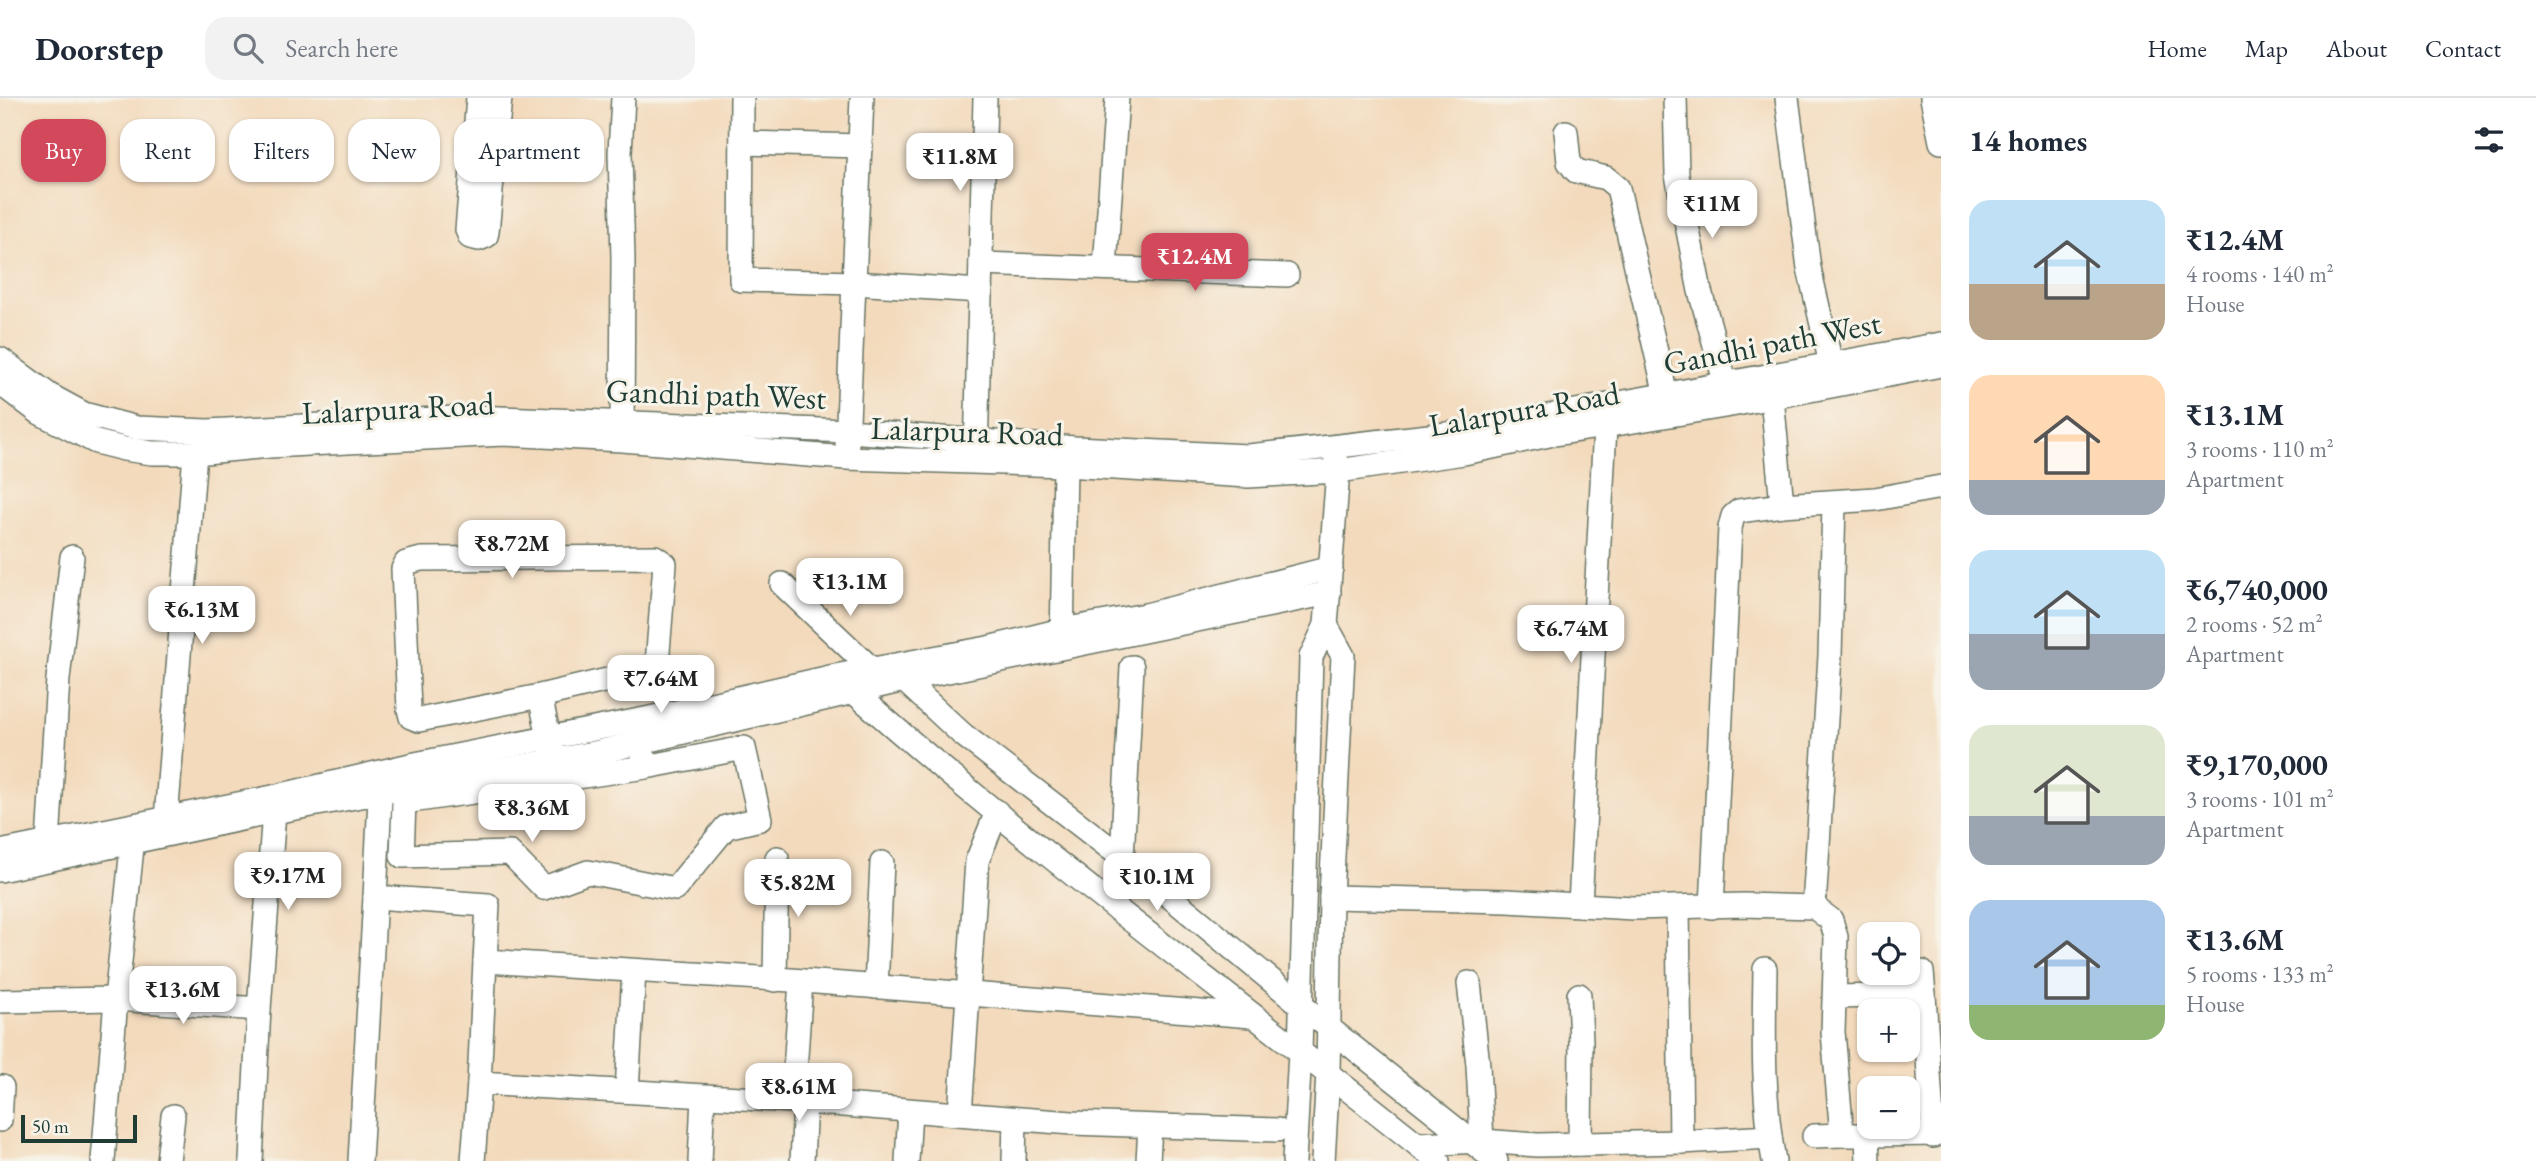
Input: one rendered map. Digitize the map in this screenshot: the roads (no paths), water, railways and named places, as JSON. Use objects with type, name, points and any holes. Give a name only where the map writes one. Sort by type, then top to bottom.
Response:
[{"type":"street","points":[[478,98],[467,230],[470,237],[479,239],[486,236],[487,232],[500,98]]},
{"type":"street","points":[[622,430],[623,258],[620,153],[623,98]]},
{"type":"street","points":[[742,98],[741,280],[981,290]]},
{"type":"street","points":[[846,458],[862,98]]},
{"type":"street","points":[[976,451],[985,98]]},
{"type":"street","points":[[1105,267],[1117,98]]},
{"type":"street","points":[[1675,98],[1677,175],[1700,291],[1726,385]]},
{"type":"street","points":[[1787,98],[1810,268],[1831,364]]},
{"type":"street","points":[[1932,98],[1941,142]]},
{"type":"street","points":[[1566,132],[1569,162],[1576,171],[1606,178],[1618,188],[1666,395]]},
{"type":"street","points":[[742,143],[861,146]]},
{"type":"street","points":[[981,264],[1287,275]]},
{"type":"street","name":"Gandhi path West","points":[[0,359],[49,396],[84,414],[137,428],[208,431],[474,417],[622,430],[848,431],[976,451],[1248,456],[1456,433],[1726,385],[1769,387],[1831,364],[1941,344]]},
{"type":"street","name":"Lalarpura Road","points":[[0,383],[40,413],[96,442],[152,453],[195,453],[270,446],[622,430],[846,458],[976,451],[1065,465],[1248,476],[1338,471],[1464,453],[1549,435],[1605,427],[1769,387],[1941,365]]},
{"type":"street","points":[[1769,387],[1782,505]]},
{"type":"street","points":[[1580,905],[1605,427]]},
{"type":"street","points":[[1294,1161],[1300,1052],[1311,657],[1326,625],[1338,471],[1336,448]]},
{"type":"street","points":[[166,826],[195,453]]},
{"type":"street","points":[[1062,639],[1065,465]]},
{"type":"street","points":[[1712,906],[1732,516],[1740,511],[1782,505],[1834,503],[1941,487]]},
{"type":"street","points":[[1814,907],[1830,656],[1834,503]]},
{"type":"street","points":[[656,556],[661,559],[665,564],[664,594],[657,664],[654,669],[540,696],[419,720],[411,717],[403,569],[406,564],[421,559],[656,556]]},
{"type":"street","points":[[48,843],[58,679],[72,557]]},
{"type":"street","points":[[0,870],[273,797],[554,760],[629,737],[742,708],[1062,639],[1331,568]]},
{"type":"street","points":[[782,584],[888,678],[1122,858],[1329,1028],[1476,1142],[1496,1161]]},
{"type":"street","points":[[742,708],[854,692],[888,678],[988,648],[1062,639],[1329,593]]},
{"type":"street","points":[[1323,1161],[1328,1073],[1331,897],[1343,656],[1326,625]]},
{"type":"street","points":[[1122,858],[1132,667]]},
{"type":"street","points":[[854,692],[997,812],[1438,1161]]},
{"type":"street","points":[[540,696],[554,760]]},
{"type":"street","points":[[166,826],[274,812],[549,737],[629,737]]},
{"type":"street","points":[[629,737],[646,767]]},
{"type":"street","points":[[744,748],[760,819],[726,827],[675,889],[588,872],[544,888],[510,853],[402,856],[404,802],[646,767],[744,748]]},
{"type":"street","points":[[360,1161],[381,782]]},
{"type":"street","points":[[251,1161],[274,812]]},
{"type":"street","points":[[960,1114],[977,861],[997,812]]},
{"type":"street","points":[[0,852],[48,843],[133,834]]},
{"type":"street","points":[[103,1161],[133,834]]},
{"type":"street","points":[[775,979],[778,858]]},
{"type":"street","points":[[876,987],[882,863]]},
{"type":"street","points":[[375,897],[488,905],[473,1161]]},
{"type":"street","points":[[1331,897],[1580,905],[1814,907],[1831,920],[1836,937],[1833,1032],[1842,1135]]},
{"type":"street","points":[[1678,907],[1681,1142]]},
{"type":"street","points":[[485,961],[775,979],[1252,1016]]},
{"type":"street","points":[[1765,969],[1763,1049],[1774,1161]]},
{"type":"street","points":[[627,1091],[634,971]]},
{"type":"street","points":[[801,981],[799,1101],[802,1161]]},
{"type":"street","points":[[1469,983],[1478,1065],[1476,1142]]},
{"type":"street","points":[[1835,997],[1923,984],[1937,1135]]},
{"type":"street","points":[[1579,995],[1580,1144]]},
{"type":"street","points":[[0,1001],[116,999],[259,1009]]},
{"type":"street","points":[[478,1083],[799,1101],[1150,1127],[1277,1130]]},
{"type":"street","points":[[0,1120],[2,1087]]},
{"type":"street","points":[[700,1161],[703,1097]]},
{"type":"street","points":[[907,1161],[909,1111]]},
{"type":"street","points":[[168,1161],[173,1116]]},
{"type":"street","points":[[1014,1161],[1015,1119]]},
{"type":"street","points":[[1148,1161],[1150,1127]]},
{"type":"street","points":[[1814,1136],[1857,1135]]},
{"type":"street","points":[[1417,1144],[1476,1142],[1538,1145],[1770,1137]]},
{"type":"street","points":[[1867,1139],[1868,1161]]}]
